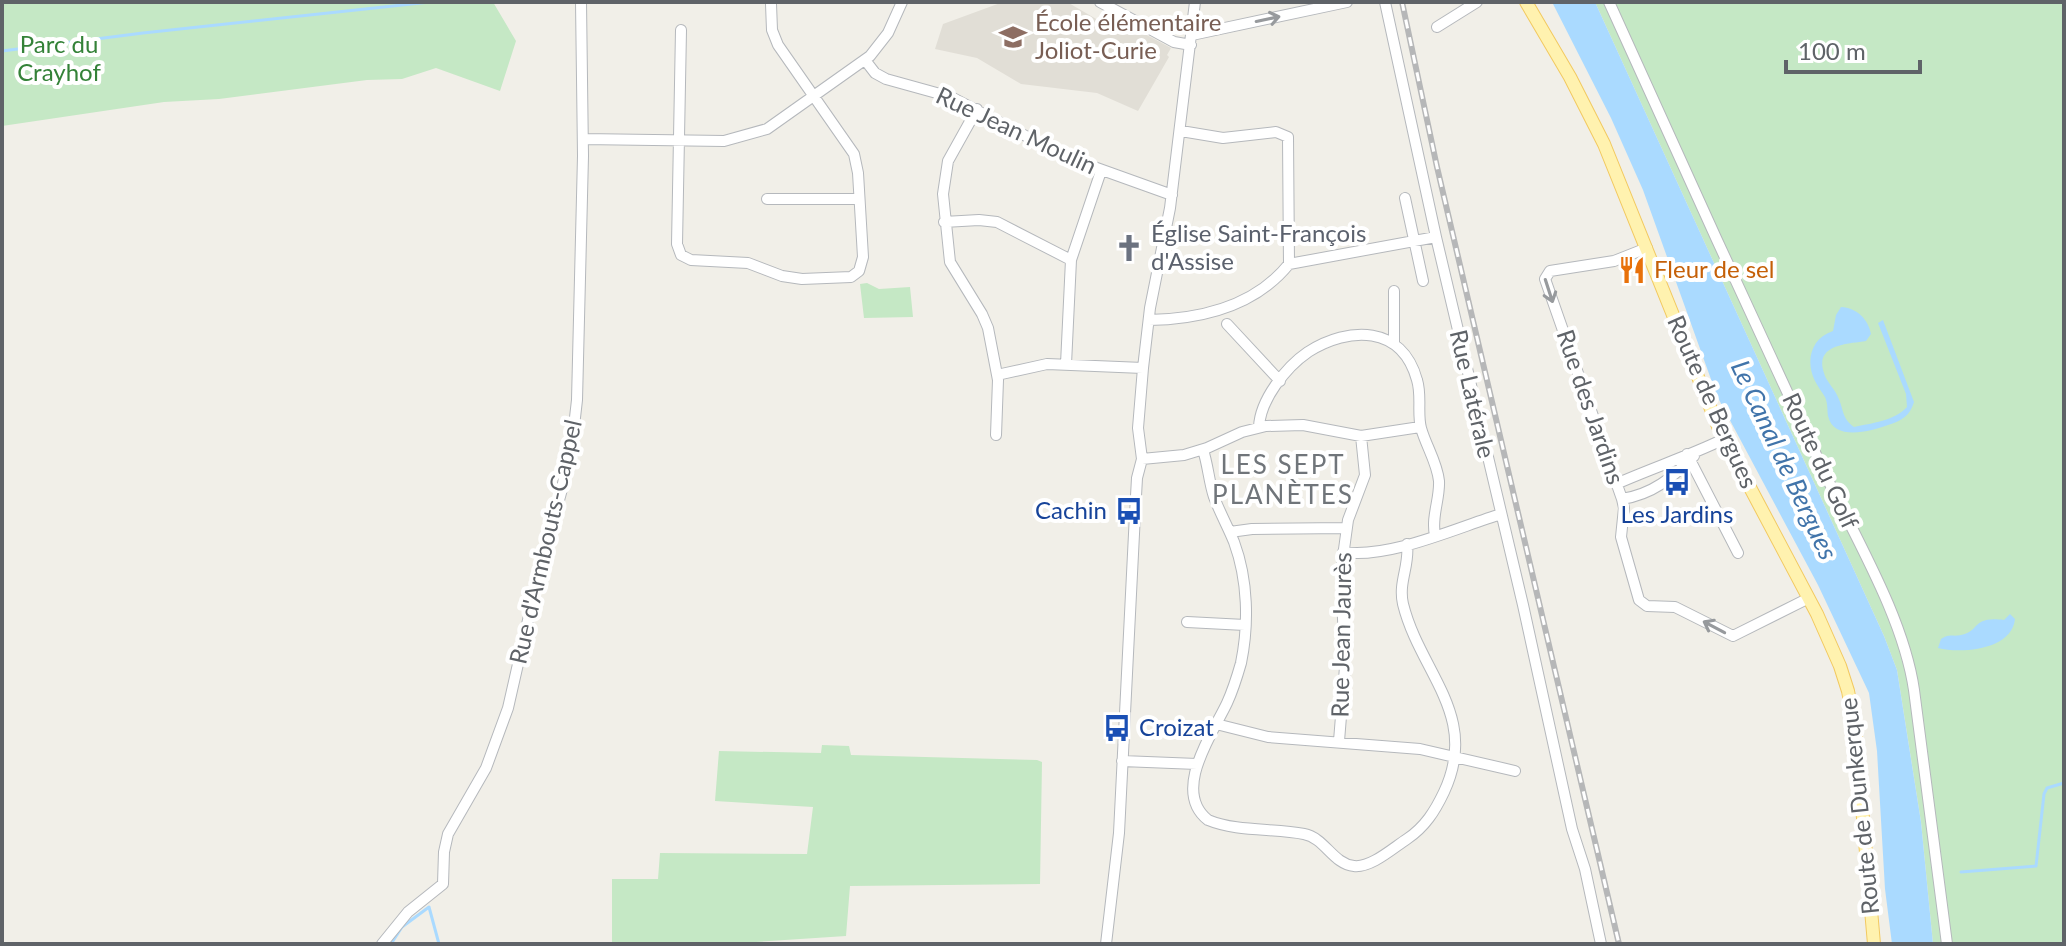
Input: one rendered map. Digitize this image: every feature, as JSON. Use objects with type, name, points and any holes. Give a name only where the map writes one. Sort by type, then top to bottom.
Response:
[{"type":"main road","name":"Route de Bergues","points":[[1526,2],[1590,114],[1724,439],[1823,625]]},
{"type":"main road","name":"Route de Dunkerque","points":[[1823,625],[1843,675],[1852,709],[1874,944]]},
{"type":"street","name":"Rue d'Armbouts-Cappel","points":[[382,944],[408,912],[442,886],[448,834],[491,755],[523,650],[538,576],[561,493],[575,419],[583,139],[581,2]]},
{"type":"street","points":[[583,139],[728,141],[771,127],[865,60],[888,33],[902,2]]},
{"type":"street","points":[[1100,2],[1174,42],[1347,2]]},
{"type":"street","points":[[1106,944],[1119,842],[1137,483],[1142,459],[1138,428],[1143,368],[1172,195],[1195,2]]},
{"type":"street","name":"Rue Latérale","points":[[1385,2],[1436,237],[1601,944]]},
{"type":"street","points":[[1437,27],[1477,2]]},
{"type":"street","name":"Route du Golf","points":[[1609,2],[1875,577],[1907,655],[1916,700],[1947,944]]},
{"type":"street","points":[[681,30],[677,244],[684,257],[748,263],[797,279],[847,278],[857,273],[863,253],[857,167],[852,149],[776,42],[772,30],[771,4]]},
{"type":"street","name":"Rue Jean Moulin","points":[[865,60],[875,73],[886,79],[936,92],[977,109],[1058,154],[1172,195]]},
{"type":"street","points":[[977,109],[946,166],[944,222],[950,262],[986,322],[997,375],[996,435]]},
{"type":"street","points":[[1181,131],[1223,138],[1276,132],[1289,138],[1289,264]]},
{"type":"street","points":[[1066,364],[1071,260],[1101,171]]},
{"type":"street","points":[[1405,198],[1423,281]]},
{"type":"street","points":[[767,199],[859,199]]},
{"type":"street","points":[[944,222],[997,222],[1071,260]]},
{"type":"street","points":[[1149,320],[1231,308],[1277,277],[1289,264],[1436,237]]},
{"type":"street","name":"Rue des Jardins","points":[[1647,248],[1605,263],[1551,271],[1545,279],[1622,499],[1621,537],[1638,597],[1645,605],[1672,606],[1735,636],[1809,598]]},
{"type":"street","points":[[1394,291],[1394,344]]},
{"type":"street","points":[[1227,324],[1280,381]]},
{"type":"street","points":[[1259,427],[1263,409],[1280,381],[1300,358],[1339,337],[1362,334],[1380,337],[1394,344],[1406,356],[1417,377],[1420,427],[1438,474],[1439,494],[1433,524],[1435,535]]},
{"type":"street","points":[[997,375],[1042,364],[1143,368]]},
{"type":"street","points":[[1142,459],[1179,456],[1203,450],[1259,427],[1303,425],[1361,436],[1420,427]]},
{"type":"street","name":"Rue Jean Jaurès","points":[[1339,741],[1345,667],[1341,585],[1343,552],[1346,528],[1365,475],[1361,436]]},
{"type":"street","points":[[1616,484],[1692,455],[1724,439]]},
{"type":"street","points":[[1203,450],[1214,497],[1230,532],[1243,577],[1245,625],[1236,679],[1197,764],[1196,801],[1201,814],[1208,820],[1312,836],[1343,862],[1356,866],[1369,863],[1426,823],[1447,786],[1454,755],[1455,731],[1451,709],[1420,651],[1402,601],[1401,584],[1407,544]]},
{"type":"street","points":[[1622,499],[1650,492],[1692,455]]},
{"type":"street","points":[[1692,455],[1738,553]]},
{"type":"street","points":[[1343,552],[1364,554],[1407,544],[1501,514]]},
{"type":"street","points":[[1230,532],[1346,528]]},
{"type":"street","points":[[1187,622],[1245,625]]},
{"type":"street","points":[[1216,724],[1262,736],[1398,746],[1454,755],[1515,771]]},
{"type":"street","points":[[1122,761],[1197,764]]},
{"type":"shaded area","name":"École élémentaire Joliot-Curie","points":[[1003,2],[1067,2],[1110,27],[1115,18],[1171,48],[1169,57],[1138,111],[1097,93],[1021,84],[977,58],[935,49],[943,24]]},
{"type":"green space","name":"Parc du Crayhof","points":[[2,2],[493,2],[516,41],[500,91],[436,68],[402,79],[164,102],[2,126]]},
{"type":"green space","points":[[1595,2],[2064,2],[2064,944],[1933,944],[1921,822],[1897,670]]},
{"type":"green space","points":[[867,283],[879,289],[910,287],[913,317],[864,318],[860,284]]},
{"type":"green space","points":[[822,745],[849,746],[851,755],[1042,762],[1040,884],[850,886],[846,936],[724,944],[612,944],[612,879],[658,879],[660,853],[807,854],[813,807],[715,801],[719,751],[821,753]]},
{"type":"water","name":"Le Canal de Bergues","points":[[1552,2],[1595,2],[1884,636],[1897,670],[1921,822],[1933,944],[1892,944],[1885,889],[1877,751],[1869,693],[1818,585],[1717,396],[1643,190],[1611,118]]},
{"type":"water","points":[[1841,307],[1861,315],[1871,334],[1866,341],[1828,351],[1822,363],[1826,379],[1837,395],[1847,420],[1854,427],[1889,418],[1907,407],[1906,394],[1878,323],[1883,320],[1914,402],[1907,414],[1897,422],[1872,430],[1845,432],[1832,424],[1828,416],[1825,397],[1812,373],[1810,358],[1820,339],[1833,331]]},
{"type":"water","points":[[2010,614],[2015,619],[2012,629],[1995,643],[1972,650],[1938,648],[1944,637],[1967,633],[1981,622],[2004,620]]},
{"type":"waterway","points":[[2,51],[430,2]]},
{"type":"waterway","points":[[1961,872],[2036,866],[2044,794],[2047,788],[2064,783]]},
{"type":"waterway","points":[[391,944],[402,927],[429,907],[439,944]]},
{"type":"railway","points":[[1402,2],[1437,167],[1619,944]]},
{"type":"place","name":"École élémentaire Joliot-Curie","points":[[1013,37]]},
{"type":"place","name":"Église Saint-François d'Assise","points":[[1129,248]]},
{"type":"place","name":"Fleur de sel","points":[[1632,270]]},
{"type":"place","name":"Les Jardins","points":[[1677,482]]},
{"type":"place","name":"Cachin","points":[[1129,511]]},
{"type":"place","name":"Croizat","points":[[1117,728]]},
{"type":"district","name":"LES SEPT PLANÈTES","points":[[1283,480]]}]
